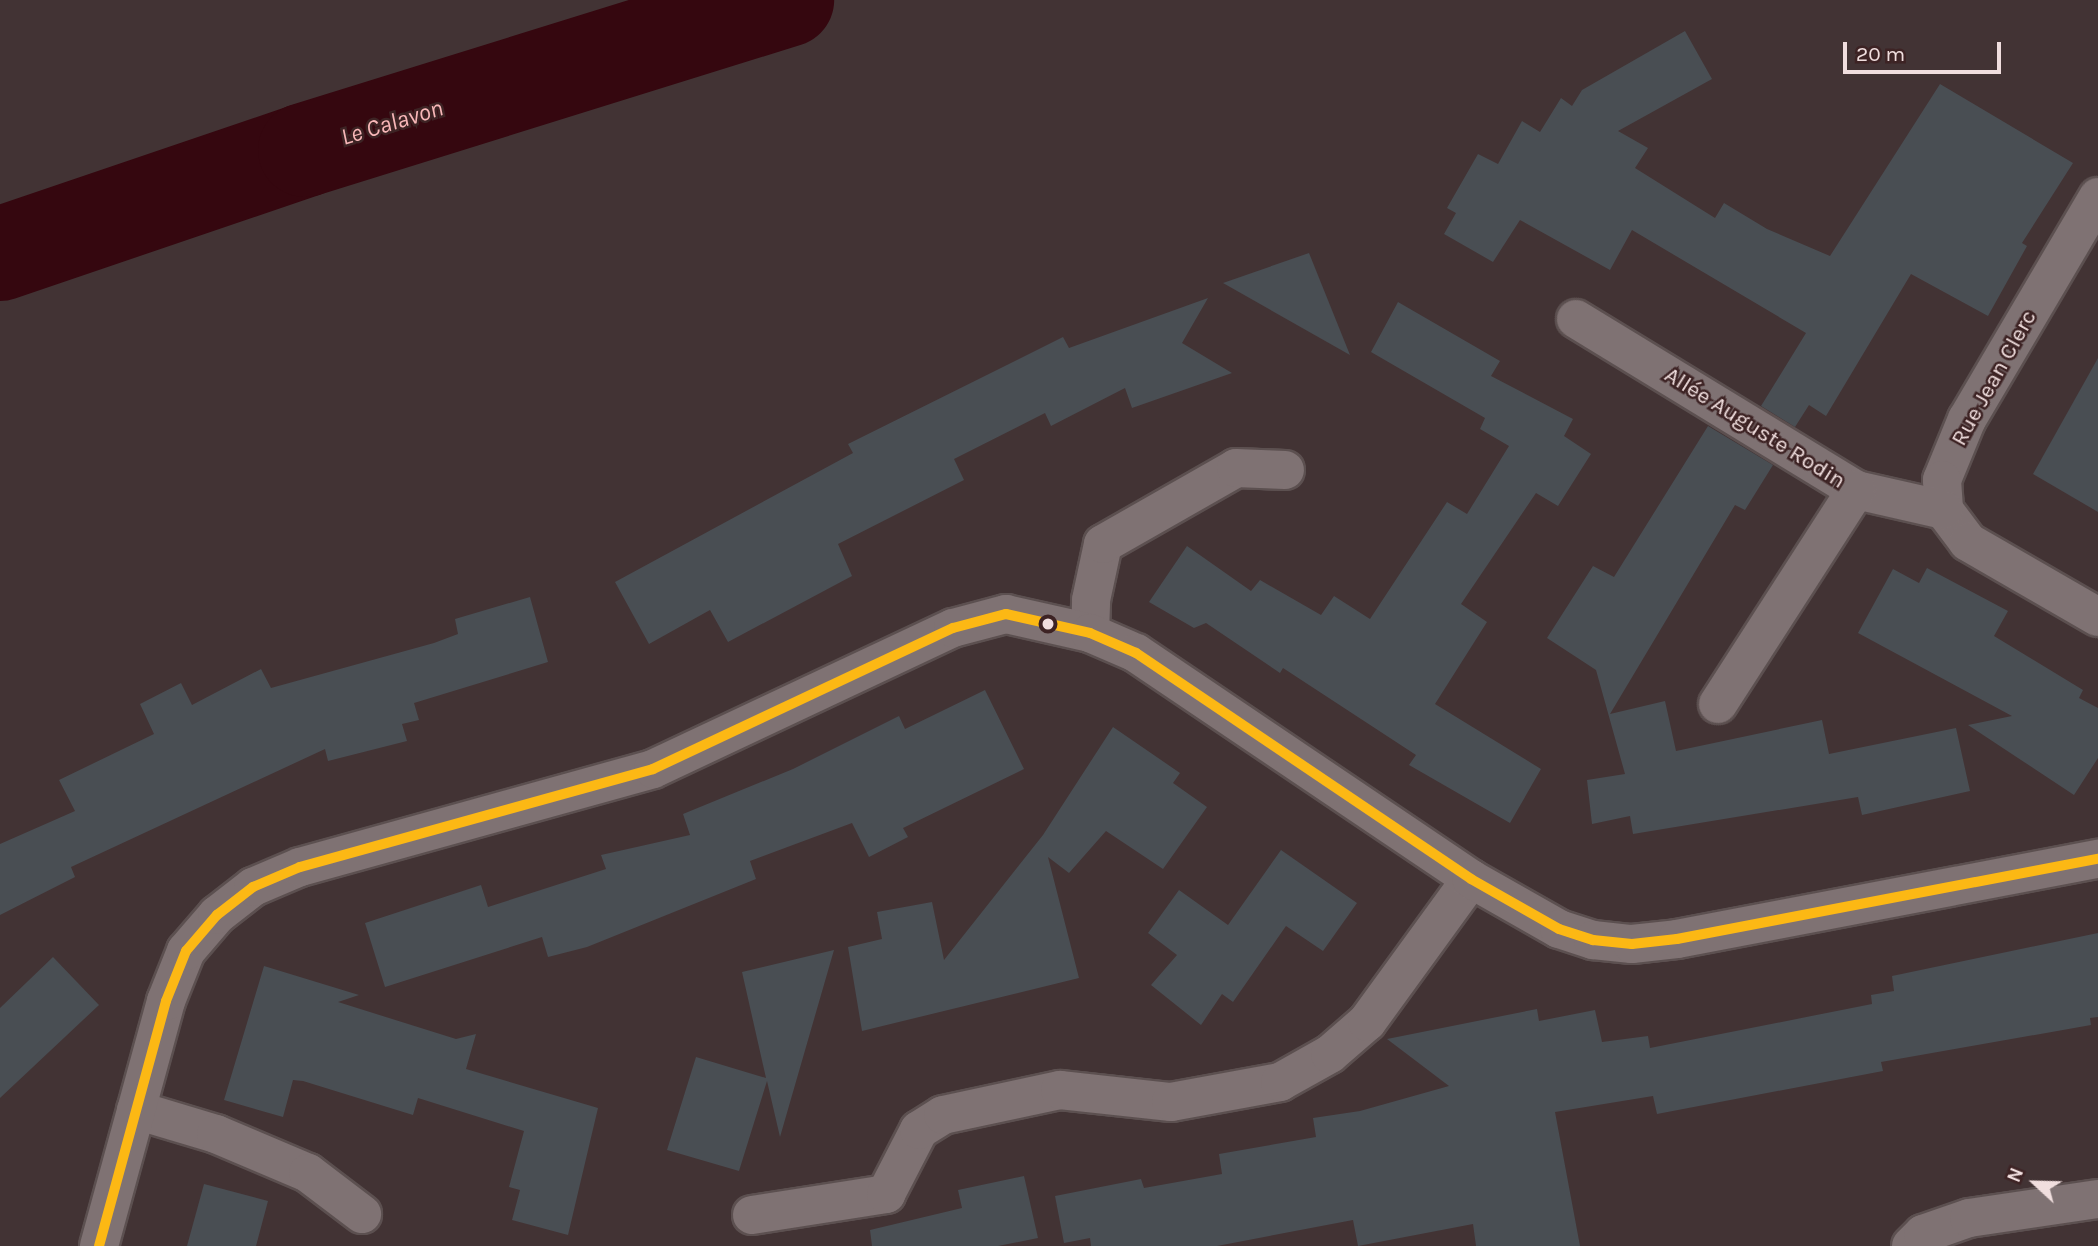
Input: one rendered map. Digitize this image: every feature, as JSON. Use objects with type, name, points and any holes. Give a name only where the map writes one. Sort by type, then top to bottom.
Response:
[{"type":"street","name":"Rue Jean Clerc","points":[[1944,510],[1942,480],[1967,419],[2098,197]]},
{"type":"street","name":"Allée Auguste Rodin","points":[[1576,319],[1856,490],[1944,510]]},
{"type":"street","points":[[1090,633],[1091,600],[1103,544],[1236,468],[1285,470]]},
{"type":"street","points":[[1718,704],[1856,490]]},
{"type":"street","points":[[1944,510],[1968,542],[2098,617]]},
{"type":"street","points":[[99,1246],[166,1001],[186,951],[217,915],[253,887],[300,867],[653,769],[953,628],[1006,614],[1090,633],[1136,653],[1471,879],[1559,929],[1593,940],[1633,944],[2098,859]]},
{"type":"street","points":[[752,1215],[886,1194],[919,1130],[943,1115],[1060,1090],[1171,1102],[1280,1082],[1329,1054],[1367,1023],[1471,879]]},
{"type":"street","points":[[136,1110],[216,1134],[308,1173],[362,1214]]},
{"type":"street","points":[[1911,1246],[1923,1234],[1969,1218],[2098,1199]]},
{"type":"building","points":[[1685,31],[1712,79],[1618,131],[1648,148],[1635,168],[1715,218],[1724,203],[1767,229],[1830,256],[1940,84],[2073,163],[2022,243],[2027,246],[1988,316],[1911,274],[1826,416],[1809,405],[1795,427],[1761,406],[1806,333],[1632,230],[1610,270],[1520,220],[1493,262],[1444,234],[1456,213],[1447,208],[1478,154],[1498,164],[1522,121],[1540,132],[1561,98],[1572,106],[1582,90]]},
{"type":"building","points":[[1309,253],[1350,355],[1223,283]]},
{"type":"building","points":[[1208,298],[1182,343],[1232,373],[1132,408],[1125,388],[1051,426],[1045,413],[954,459],[964,480],[838,544],[852,576],[728,642],[710,610],[649,644],[615,582],[853,453],[848,444],[1063,337],[1069,348]]},
{"type":"building","points":[[1398,302],[1500,361],[1491,376],[1573,419],[1564,436],[1591,454],[1558,506],[1536,493],[1461,604],[1487,622],[1435,704],[1541,769],[1510,823],[1409,765],[1416,755],[1283,668],[1280,673],[1206,623],[1194,628],[1149,602],[1187,546],[1251,591],[1260,580],[1321,615],[1334,596],[1370,619],[1447,502],[1467,514],[1509,446],[1480,429],[1485,418],[1371,352]]},
{"type":"building","points":[[2098,358],[2098,512],[2033,474]]},
{"type":"building","points":[[1708,426],[1773,465],[1745,510],[1735,505],[1610,714],[1665,701],[1676,751],[1822,720],[1829,754],[1956,728],[1970,791],[1862,815],[1858,797],[1633,834],[1630,816],[1592,824],[1587,780],[1625,774],[1596,670],[1547,638],[1593,566],[1614,577]]},
{"type":"building","points":[[1927,568],[2008,611],[1994,636],[2083,690],[2079,698],[2098,708],[2098,758],[2074,795],[1968,725],[2012,716],[1858,633],[1893,569],[1919,583]]},
{"type":"building","points":[[530,597],[548,662],[414,703],[419,720],[402,724],[407,741],[328,761],[325,749],[71,867],[75,877],[0,915],[0,844],[75,811],[59,780],[154,734],[140,704],[181,683],[192,705],[261,669],[271,688],[434,643],[458,634],[455,619]]},
{"type":"building","points":[[985,690],[1024,769],[903,828],[908,837],[869,857],[852,823],[750,861],[756,879],[587,947],[548,957],[542,937],[385,987],[365,923],[481,885],[488,907],[606,869],[601,855],[690,835],[683,814],[793,769],[899,716],[905,729]]},
{"type":"building","points":[[1113,727],[1180,773],[1173,783],[1207,807],[1163,869],[1106,831],[1069,873],[1048,857],[1079,978],[862,1031],[848,947],[882,939],[877,912],[932,902],[944,960],[1043,835]]},
{"type":"building","points":[[1281,850],[1357,903],[1323,951],[1286,926],[1233,1002],[1222,994],[1201,1025],[1151,985],[1177,955],[1148,933],[1179,890],[1228,925]]},
{"type":"building","points":[[2098,933],[2098,1017],[2090,1018],[2091,1025],[1881,1062],[1883,1071],[1657,1114],[1653,1096],[1555,1112],[1580,1246],[1476,1246],[1473,1224],[1358,1246],[1353,1220],[1217,1246],[1091,1246],[1090,1238],[1064,1243],[1055,1196],[1141,1179],[1144,1188],[1222,1174],[1219,1154],[1316,1137],[1313,1118],[1360,1111],[1449,1086],[1387,1039],[1537,1009],[1539,1021],[1595,1010],[1602,1042],[1648,1036],[1650,1048],[1872,1004],[1871,995],[1894,991],[1892,976]]},
{"type":"building","points":[[834,950],[780,1137],[767,1081],[739,1171],[667,1150],[696,1057],[766,1078],[742,972]]},
{"type":"building","points":[[53,957],[99,1005],[0,1098],[0,1008]]},
{"type":"building","points":[[264,966],[359,995],[338,1002],[456,1039],[476,1034],[466,1069],[598,1108],[568,1235],[512,1220],[520,1190],[509,1187],[524,1131],[418,1098],[413,1115],[303,1081],[293,1080],[283,1117],[224,1100]]},
{"type":"building","points":[[1024,1176],[1038,1238],[998,1246],[872,1246],[870,1230],[962,1208],[958,1190]]},
{"type":"building","points":[[204,1184],[268,1201],[256,1246],[187,1246]]},
{"type":"waterway","name":"Le Calavon","points":[[0,254],[305,150],[787,0]]},
{"type":"transit line","points":[[99,1246],[166,1001],[186,951],[217,915],[253,887],[300,867],[653,769],[953,628],[1006,614],[1090,633],[1136,653],[1471,879],[1559,929],[1593,940],[1632,944],[1677,939],[2098,859]]}]
